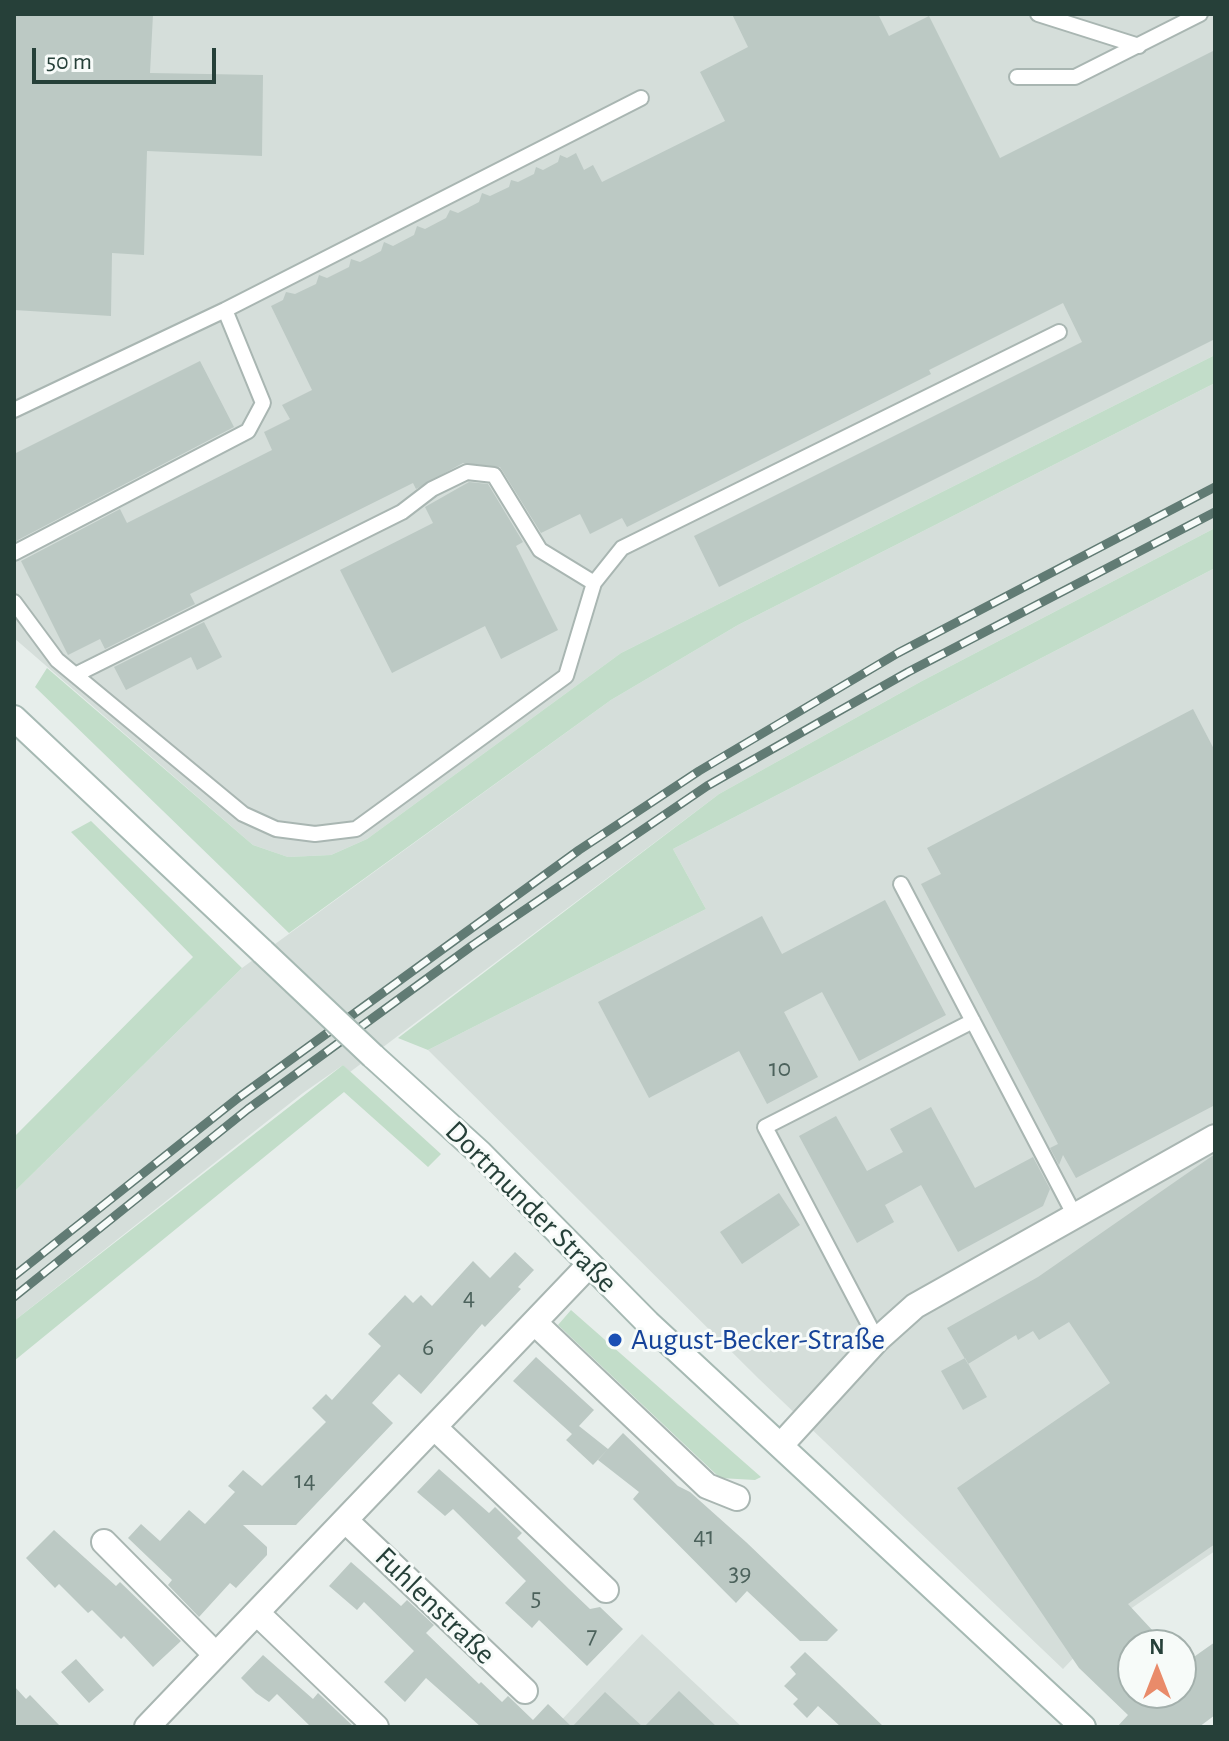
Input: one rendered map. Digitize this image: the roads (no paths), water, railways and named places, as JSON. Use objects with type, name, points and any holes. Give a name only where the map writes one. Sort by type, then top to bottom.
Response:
[{"type":"street","name":"Dortmunder Straße","points":[[14,718],[480,1153],[589,1265],[1083,1727]]},
{"type":"street","points":[[781,1445],[877,1340],[915,1306],[1215,1137]]},
{"type":"street","points":[[147,1727],[589,1265]]},
{"type":"street","points":[[535,1323],[707,1486],[737,1498]]},
{"type":"street","points":[[435,1428],[606,1590]]},
{"type":"street","name":"Fuhlenstraße","points":[[346,1521],[525,1691]]},
{"type":"street","points":[[104,1542],[216,1655]]},
{"type":"street","points":[[258,1614],[376,1727]]},
{"type":"lane","points":[[1038,14],[1139,46]]},
{"type":"lane","points":[[1017,77],[1075,77],[1200,14]]},
{"type":"lane","points":[[14,410],[225,310],[641,98]]},
{"type":"lane","points":[[14,553],[248,431],[263,403],[225,310]]},
{"type":"lane","points":[[14,602],[57,660],[243,814],[276,829],[302,833],[356,829],[566,676],[594,583],[622,548],[1059,332]]},
{"type":"lane","points":[[75,675],[402,512],[432,489],[467,472],[494,475],[540,550],[594,583]]},
{"type":"lane","points":[[901,884],[1075,1216]]},
{"type":"lane","points":[[877,1340],[765,1127],[973,1021]]},
{"type":"railway","points":[[14,1276],[238,1098],[579,850],[699,771],[898,653],[1215,487]]},
{"type":"railway","points":[[14,1297],[248,1109],[473,945],[707,786],[908,672],[1215,512]]},
{"type":"place","name":"August-Becker-Straße","points":[[615,1340]]}]
